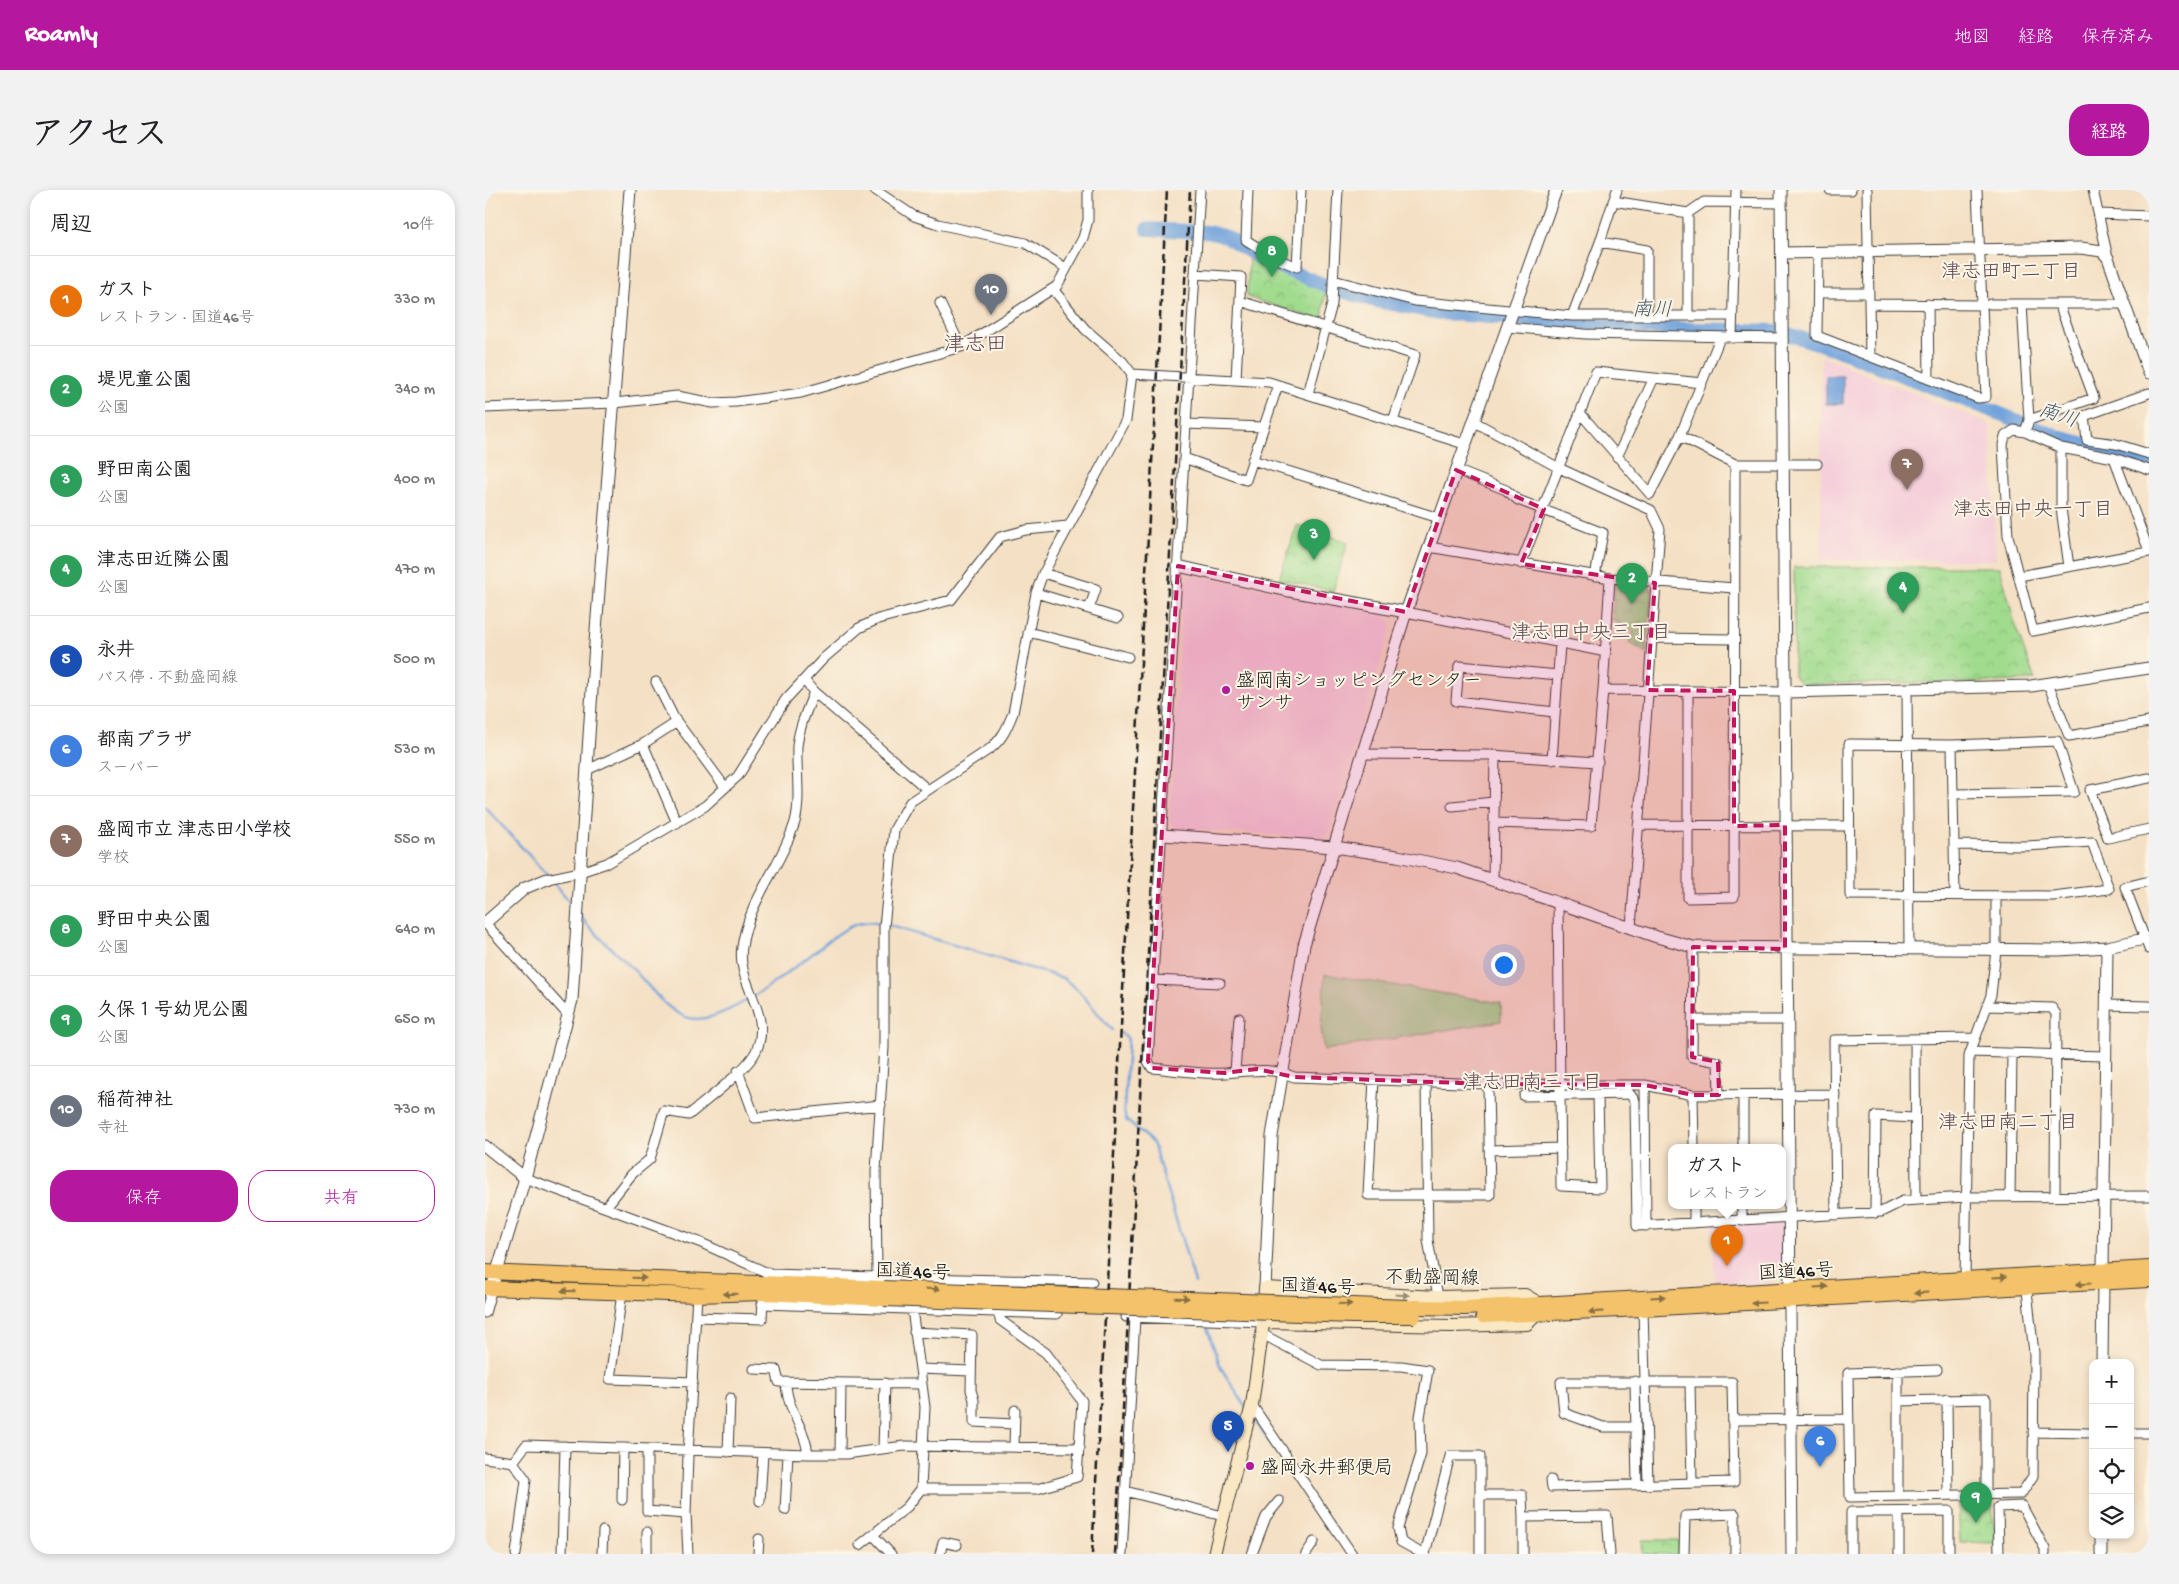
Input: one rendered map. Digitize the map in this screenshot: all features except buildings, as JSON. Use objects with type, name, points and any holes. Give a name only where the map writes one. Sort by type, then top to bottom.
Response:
[{"type":"highway","name":"国道46号","points":[[2103,1277],[2149,1268]]},
{"type":"highway","name":"国道46号","points":[[491,1273],[764,1293]]},
{"type":"highway","name":"国道46号","points":[[1538,1309],[2103,1277],[2149,1280]]},
{"type":"highway","name":"国道46号","points":[[489,1288],[697,1295],[882,1288],[1352,1316],[1414,1312],[1538,1309],[1643,1309],[1965,1279],[2026,1281]]},
{"type":"main road","name":"不動盛岡線","points":[[1265,1288],[1438,1297],[1525,1295],[1538,1309]]},
{"type":"main road","points":[[1214,1554],[1251,1411],[1263,1328],[1265,1288]]},
{"type":"main road","points":[[1263,1328],[1527,1324],[1538,1309]]},
{"type":"street","points":[[485,1313],[491,1273],[525,1178],[571,1000],[630,190]]},
{"type":"street","points":[[875,190],[914,216],[938,224],[1025,243],[1066,268]]},
{"type":"street","points":[[485,408],[615,404],[677,396],[713,403],[801,393],[961,348],[1053,290],[1083,238],[1088,220],[1088,190]]},
{"type":"street","points":[[1199,190],[1148,1061],[1152,1068],[1225,1073],[1257,1070],[1281,1072],[1294,1078],[1488,1084],[1645,1085],[1693,1095],[1835,1094]]},
{"type":"street","points":[[1248,190],[1246,240],[1273,257],[1297,267],[1301,190]]},
{"type":"street","points":[[1308,394],[1332,304],[1338,190]]},
{"type":"street","points":[[1265,1288],[1272,1136],[1281,1072],[1304,945],[1406,612],[1464,444],[1556,190]]},
{"type":"street","points":[[1572,316],[1617,190]]},
{"type":"street","points":[[1732,338],[1736,190]]},
{"type":"street","points":[[1781,190],[1786,692],[1785,949],[1791,1295],[1791,1554]]},
{"type":"street","points":[[1830,190],[1851,190]]},
{"type":"street","points":[[1867,190],[1870,356]]},
{"type":"street","points":[[1818,253],[1817,336],[1978,398],[1986,397],[1986,304],[1979,250],[1977,190]]},
{"type":"street","points":[[2093,190],[2108,258],[2149,373]]},
{"type":"street","points":[[1613,201],[1688,213],[1703,202],[1781,203]]},
{"type":"street","points":[[1687,316],[1688,213]]},
{"type":"street","points":[[2099,214],[2149,216]]},
{"type":"street","points":[[1600,242],[1647,250],[1647,316]]},
{"type":"street","points":[[1782,253],[2081,248],[2102,250],[2108,258]]},
{"type":"street","points":[[1195,274],[1241,278],[1236,380]]},
{"type":"street","points":[[1333,280],[1415,302],[1572,316],[1732,316]]},
{"type":"street","points":[[882,1288],[876,1171],[884,1048],[885,925],[893,830],[910,802],[1000,741],[1013,713],[1036,592],[1043,572],[1126,420],[1132,374],[1123,362],[1085,329],[1053,290]]},
{"type":"street","points":[[1819,293],[1869,293]]},
{"type":"street","points":[[1240,302],[1415,356],[1393,422]]},
{"type":"street","points":[[940,303],[961,348]]},
{"type":"street","points":[[1869,304],[2125,304]]},
{"type":"street","points":[[1928,304],[1929,379]]},
{"type":"street","points":[[2022,304],[2027,426]]},
{"type":"street","points":[[2059,304],[2094,398],[2013,430],[2005,436],[2003,445],[2008,536],[2033,631],[2149,608]]},
{"type":"street","points":[[1507,328],[1585,334],[1782,338]]},
{"type":"street","points":[[1581,414],[1650,494],[1680,436],[1720,338]]},
{"type":"street","points":[[1521,564],[1596,372],[1702,383]]},
{"type":"street","points":[[1132,374],[1236,380],[1277,385],[1464,444]]},
{"type":"street","points":[[1617,456],[1655,378]]},
{"type":"street","points":[[1184,458],[1245,480],[1277,385]]},
{"type":"street","points":[[2084,416],[2149,393]]},
{"type":"street","points":[[2083,402],[2087,440],[2116,444],[2149,454]]},
{"type":"street","points":[[1473,422],[1559,468],[1651,510],[1660,529],[1631,928]]},
{"type":"street","points":[[1186,424],[1263,427]]},
{"type":"street","points":[[2027,426],[2061,448],[2114,458],[2149,470]]},
{"type":"street","points":[[1680,436],[1735,464],[1817,464]]},
{"type":"street","points":[[2061,448],[2061,508],[2069,567]]},
{"type":"street","points":[[2019,576],[2149,551],[2114,458]]},
{"type":"street","points":[[1252,460],[1439,518]]},
{"type":"street","points":[[1688,691],[1688,898],[1734,897],[1735,464]]},
{"type":"street","points":[[1455,470],[1506,490],[1518,500],[1603,533],[1595,576]]},
{"type":"street","points":[[568,1015],[485,924],[525,888],[549,878],[580,872],[607,863],[705,806],[738,776],[786,699],[824,658],[859,628],[878,619],[951,600],[1000,537],[1026,530],[1068,526]]},
{"type":"street","points":[[1429,547],[1609,578],[1735,588]]},
{"type":"street","points":[[1178,566],[1284,590],[1606,652]]},
{"type":"street","points":[[1043,572],[1096,589],[1089,609]]},
{"type":"street","points":[[1494,823],[1591,826],[1606,652],[1609,578]]},
{"type":"street","points":[[1036,592],[1119,618]]},
{"type":"street","points":[[1029,632],[1127,657]]},
{"type":"street","points":[[1651,638],[1734,639]]},
{"type":"street","points":[[1552,760],[1560,644]]},
{"type":"street","points":[[1555,712],[1456,702],[1459,666],[1558,675]]},
{"type":"street","points":[[1603,690],[1786,692],[2048,684],[2149,668]]},
{"type":"street","points":[[804,680],[814,692],[928,790]]},
{"type":"street","points":[[656,682],[677,722],[725,787]]},
{"type":"street","points":[[2048,684],[2069,736],[2149,722]]},
{"type":"street","points":[[1907,689],[1909,949]]},
{"type":"street","points":[[606,1207],[632,1174],[650,1158],[664,1112],[689,1115],[738,1071],[756,1052],[760,1039],[760,1016],[743,969],[741,948],[748,922],[791,836],[795,819],[797,745],[802,723],[814,692]]},
{"type":"street","points":[[587,770],[643,744],[677,722]]},
{"type":"street","points":[[1954,794],[2074,792],[2057,741],[1952,746],[1849,744],[1850,895],[2053,896],[2109,889],[2092,842],[2026,846],[1954,845]]},
{"type":"street","points":[[643,744],[677,823]]},
{"type":"street","points":[[1952,746],[1955,895]]},
{"type":"street","points":[[1363,754],[1495,756],[1598,762]]},
{"type":"street","points":[[1493,879],[1495,756]]},
{"type":"street","points":[[2149,778],[2090,790],[2108,838],[2149,829]]},
{"type":"street","points":[[1451,806],[1495,802]]},
{"type":"street","points":[[1638,825],[1849,826]]},
{"type":"street","points":[[1162,835],[1334,847],[1397,856],[1457,868],[1631,928],[1693,947],[2059,950],[2147,942],[2125,887],[2149,881]]},
{"type":"street","points":[[1965,1279],[1970,1052],[1989,1006],[1996,950],[1997,897]]},
{"type":"street","points":[[1558,902],[1561,1186],[1600,1188],[1598,1095]]},
{"type":"street","points":[[1693,947],[1692,1057],[1718,1062],[1719,1095]]},
{"type":"street","points":[[2102,1359],[2107,947]]},
{"type":"street","points":[[1153,980],[1220,983]]},
{"type":"street","points":[[2106,1005],[2149,1006]]},
{"type":"street","points":[[1989,1006],[2052,1008],[2056,1014],[2055,1196]]},
{"type":"street","points":[[1235,1071],[1239,1018]]},
{"type":"street","points":[[1692,1020],[1787,1020]]},
{"type":"street","points":[[1836,1215],[1834,1040],[1975,1038]]},
{"type":"street","points":[[1915,1039],[1915,1200]]},
{"type":"street","points":[[1970,1052],[2105,1056]]},
{"type":"street","points":[[2010,1196],[2012,1053]]},
{"type":"street","points":[[738,1071],[755,1118],[881,1105]]},
{"type":"street","points":[[1374,1079],[1368,1195],[1490,1195],[1488,1084]]},
{"type":"street","points":[[1426,1082],[1428,1240],[1438,1297]]},
{"type":"street","points":[[1645,1085],[1647,1226]]},
{"type":"street","points":[[1524,1096],[1630,1094],[1635,1101],[1637,1226],[1881,1212],[1903,1201],[1966,1197],[2149,1196]]},
{"type":"street","points":[[1693,1095],[1694,1144]]},
{"type":"street","points":[[1743,1095],[1743,1144]]},
{"type":"street","points":[[1875,1212],[1876,1116],[1914,1118]]},
{"type":"street","points":[[485,1146],[525,1178],[699,1242],[755,1269],[770,1274],[882,1288],[1091,1282]]},
{"type":"street","points":[[1489,1150],[1561,1148]]},
{"type":"street","points":[[1694,1209],[1695,1223]]},
{"type":"street","points":[[1742,1209],[1742,1221]]},
{"type":"street","points":[[696,1317],[762,1319],[764,1293],[755,1269]]},
{"type":"street","points":[[1937,1370],[1848,1373],[1850,1496],[2021,1494],[2033,1476],[2033,1353],[2026,1281]]},
{"type":"street","points":[[622,1293],[610,1379],[693,1382]]},
{"type":"street","points":[[764,1293],[912,1309],[1057,1314]]},
{"type":"street","points":[[688,1554],[686,1514],[697,1295]]},
{"type":"street","points":[[860,1545],[913,1502],[921,1488],[925,1407],[913,1332],[912,1309]]},
{"type":"street","points":[[1643,1309],[1648,1485]]},
{"type":"street","points":[[921,1488],[1047,1488],[1077,1477],[1082,1401],[1045,1353],[1000,1320],[998,1311]]},
{"type":"street","points":[[1122,1554],[1130,1318],[1263,1328],[1321,1365],[1401,1366],[1428,1370],[1420,1417],[1421,1454],[1399,1528],[1401,1542],[1424,1554],[1450,1456],[1480,1456],[1480,1554]]},
{"type":"street","points":[[913,1332],[971,1335],[974,1422],[1014,1424]]},
{"type":"street","points":[[754,1369],[776,1370],[778,1381],[786,1382],[922,1384]]},
{"type":"street","points":[[920,1369],[971,1371]]},
{"type":"street","points":[[1897,1371],[1898,1495]]},
{"type":"street","points":[[1635,1381],[1637,1485]]},
{"type":"street","points":[[786,1382],[787,1398],[808,1454]]},
{"type":"street","points":[[1551,1480],[1552,1487],[1734,1482],[1732,1382],[1561,1382],[1564,1413],[1603,1428],[1635,1428]]},
{"type":"street","points":[[840,1454],[841,1383]]},
{"type":"street","points":[[883,1449],[885,1383]]},
{"type":"street","points":[[1691,1383],[1692,1482]]},
{"type":"street","points":[[728,1452],[730,1398]]},
{"type":"street","points":[[1897,1401],[1986,1399],[1986,1494]]},
{"type":"street","points":[[1947,1400],[1948,1494]]},
{"type":"street","points":[[1014,1447],[1015,1410]]},
{"type":"street","points":[[1251,1411],[1352,1554]]},
{"type":"street","points":[[1734,1420],[1848,1420]]},
{"type":"street","points":[[2033,1432],[2089,1433]]},
{"type":"street","points":[[2134,1433],[2149,1433]]},
{"type":"street","points":[[513,1462],[526,1445],[789,1454],[840,1454],[923,1446],[1080,1448]]},
{"type":"street","points":[[563,1554],[565,1446]]},
{"type":"street","points":[[622,1500],[623,1448]]},
{"type":"street","points":[[647,1449],[647,1511],[686,1514]]},
{"type":"street","points":[[760,1501],[763,1453]]},
{"type":"street","points":[[785,1510],[789,1454]]},
{"type":"street","points":[[485,1458],[513,1462],[525,1480],[516,1554]]},
{"type":"street","points":[[1125,1490],[1223,1516]]},
{"type":"street","points":[[1480,1495],[1522,1495],[1523,1554]]},
{"type":"street","points":[[1251,1554],[1266,1516],[1279,1501]]},
{"type":"street","points":[[1999,1554],[1998,1507],[2022,1506],[2045,1549],[2045,1554]]},
{"type":"street","points":[[1851,1554],[1851,1512],[1949,1511],[1949,1554]]},
{"type":"street","points":[[1899,1512],[1899,1554]]},
{"type":"street","points":[[1684,1554],[1685,1516],[1735,1514],[1735,1554]]},
{"type":"street","points":[[1523,1517],[1607,1516],[1609,1554]]},
{"type":"street","points":[[603,1531],[603,1554]]},
{"type":"street","points":[[647,1532],[647,1554]]},
{"type":"street","points":[[873,1535],[891,1554]]},
{"type":"street","points":[[758,1554],[759,1539]]},
{"type":"street","points":[[2101,1539],[2101,1554]]},
{"type":"street","points":[[940,1554],[943,1542],[957,1545]]},
{"type":"street","points":[[1306,1554],[1314,1542]]},
{"type":"highlighted area","points":[[1456,470],[1544,509],[1521,564],[1655,583],[1647,690],[1734,691],[1734,826],[1785,825],[1785,949],[1693,947],[1692,1057],[1718,1062],[1719,1095],[1693,1095],[1645,1085],[1488,1084],[1294,1077],[1257,1069],[1225,1073],[1152,1068],[1148,1061],[1178,566],[1406,612]]},
{"type":"shaded area","points":[[1821,356],[1990,424],[1996,557],[1994,560],[1821,560]]},
{"type":"shaded area","points":[[1193,575],[1384,613],[1392,625],[1329,831],[1322,838],[1176,828],[1170,822],[1183,584]]},
{"type":"shaded area","points":[[1784,1219],[1785,1272],[1770,1283],[1715,1286],[1712,1222]]},
{"type":"green space","points":[[1249,255],[1268,267],[1326,288],[1322,319],[1320,320],[1247,297]]},
{"type":"green space","points":[[1297,525],[1348,542],[1333,591],[1279,579]]},
{"type":"green space","points":[[1794,567],[2000,567],[2016,628],[2035,680],[1801,684],[1794,676]]},
{"type":"green space","points":[[1615,585],[1650,586],[1652,588],[1646,653],[1629,642],[1634,632],[1612,620]]},
{"type":"green space","points":[[1325,974],[1501,1003],[1501,1021],[1324,1050],[1321,1028]]},
{"type":"green space","points":[[1958,1504],[1992,1504],[1995,1543],[1960,1542]]},
{"type":"green space","points":[[1642,1540],[1678,1540],[1679,1554],[1643,1554]]},
{"type":"water","points":[[1826,376],[1843,376],[1843,404],[1826,404]]},
{"type":"waterway","name":"南川","points":[[1147,229],[1208,232],[1227,237],[1262,260],[1335,289],[1372,300],[1440,313],[1621,327],[1778,331],[1833,348],[2059,437],[2149,461]]},
{"type":"waterway","points":[[485,807],[548,876]]},
{"type":"waterway","points":[[552,880],[574,907]]},
{"type":"waterway","points":[[581,917],[666,1005],[689,1018],[703,1018],[720,1014],[739,1005],[777,981],[848,928],[863,923],[881,924]]},
{"type":"waterway","points":[[887,925],[1063,978],[1078,990],[1112,1030]]},
{"type":"waterway","points":[[1120,1033],[1126,1036],[1128,1040],[1124,1111],[1126,1120],[1153,1143],[1195,1283]]},
{"type":"waterway","points":[[1206,1325],[1221,1368],[1247,1409]]},
{"type":"waterway","points":[[1253,1418],[1293,1476]]},
{"type":"railway","points":[[1092,1554],[1167,190]]},
{"type":"railway","points":[[1115,1554],[1190,190]]},
{"type":"place","name":"野田中央公園","points":[[1272,277]]},
{"type":"place","name":"稲荷神社","points":[[991,315]]},
{"type":"place","name":"盛岡市立 津志田小学校","points":[[1907,490]]},
{"type":"place","name":"野田南公園","points":[[1314,560]]},
{"type":"place","name":"堤児童公園","points":[[1632,604]]},
{"type":"place","name":"津志田近隣公園","points":[[1903,613]]},
{"type":"place","name":"盛岡南ショッピングセンター サンサ","points":[[1226,690]]},
{"type":"place","name":"ガスト","points":[[1727,1266]]},
{"type":"place","name":"永井","points":[[1228,1452]]},
{"type":"place","name":"盛岡永井郵便局","points":[[1250,1466]]},
{"type":"place","name":"都南プラザ","points":[[1820,1467]]},
{"type":"place","name":"久保１号幼児公園","points":[[1976,1523]]},
{"type":"district","name":"津志田町二丁目","points":[[2011,270]]},
{"type":"district","name":"津志田","points":[[975,343]]},
{"type":"district","name":"津志田中央一丁目","points":[[2033,508]]},
{"type":"district","name":"津志田中央三丁目","points":[[1591,631]]},
{"type":"district","name":"津志田南三丁目","points":[[1532,1081]]},
{"type":"district","name":"津志田南二丁目","points":[[2008,1121]]}]
